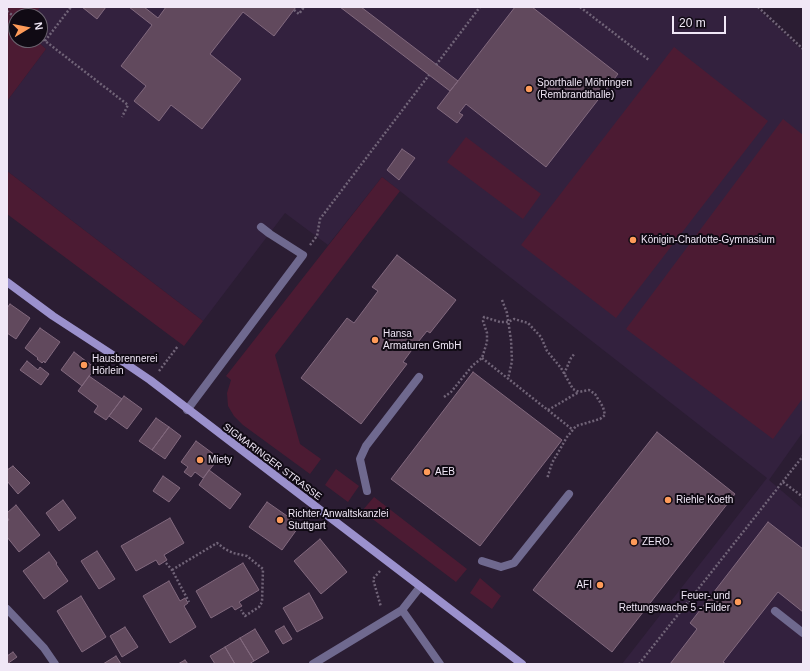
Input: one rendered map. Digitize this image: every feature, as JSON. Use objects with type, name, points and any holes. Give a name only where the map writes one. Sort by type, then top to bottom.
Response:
[{"type":"main road","name":"SIGMARINGER STRASSE","points":[[7,282],[54,316],[151,381],[187,410],[522,664]]},
{"type":"street","points":[[187,410],[303,255],[261,227]]},
{"type":"street","points":[[367,491],[360,459],[366,446],[419,377]]},
{"type":"street","points":[[482,562],[501,567],[514,563],[569,494]]},
{"type":"street","points":[[313,664],[402,610],[420,586]]},
{"type":"street","points":[[7,609],[44,648],[55,664]]},
{"type":"street","points":[[402,610],[440,664]]},
{"type":"street","points":[[776,611],[803,632]]},
{"type":"path","points":[[48,38],[71,7]]},
{"type":"path","points":[[294,10],[299,14],[304,7]]},
{"type":"path","points":[[436,65],[480,7]]},
{"type":"path","points":[[580,7],[649,60]]},
{"type":"path","points":[[758,7],[803,49]]},
{"type":"path","points":[[48,43],[128,105],[122,116]]},
{"type":"path","points":[[317,236],[320,219],[429,75]]},
{"type":"path","points":[[502,300],[507,313],[512,351],[508,379]]},
{"type":"path","points":[[444,397],[451,392],[473,365],[482,358],[487,342],[487,333],[483,321],[484,317],[500,322],[508,322],[514,319],[528,323],[541,337],[547,350],[562,368],[573,389],[579,392]]},
{"type":"path","points":[[151,381],[178,346]]},
{"type":"path","points":[[564,374],[575,352]]},
{"type":"path","points":[[482,358],[573,430]]},
{"type":"path","points":[[547,479],[552,463],[576,426],[600,419],[605,414],[603,407],[595,394],[589,390],[579,392],[548,410]]},
{"type":"path","points":[[639,664],[803,456]]},
{"type":"path","points":[[783,482],[803,497]]},
{"type":"path","points":[[172,570],[217,543],[233,553],[247,556],[263,569],[262,602],[259,607],[245,616],[240,610]]},
{"type":"path","points":[[385,621],[373,579],[387,562]]},
{"type":"path","points":[[166,563],[172,570],[189,602]]},
{"type":"shaded area","points":[[7,7],[40,7],[8,8],[8,48],[46,49],[7,101]]},
{"type":"shaded area","name":"Königin-Charlotte-Gymnasium","points":[[756,7],[803,51],[803,432],[769,480],[803,509],[803,664],[622,664],[767,478],[382,177],[328,245],[285,213],[203,321],[7,171],[7,101],[46,49],[45,48],[48,48],[48,8],[39,8]]},
{"type":"shaded area","points":[[674,47],[768,121],[616,318],[521,245]]},
{"type":"shaded area","points":[[783,119],[803,135],[803,398],[773,439],[626,329]]},
{"type":"shaded area","points":[[466,137],[541,194],[523,219],[447,162]]},
{"type":"shaded area","points":[[7,171],[203,321],[184,346],[7,214]]},
{"type":"shaded area","points":[[382,177],[400,191],[275,355],[300,444],[321,459],[310,474],[243,425],[234,416],[228,406],[227,393],[231,380],[226,376]]},
{"type":"shaded area","points":[[336,469],[359,486],[348,502],[325,485]]},
{"type":"shaded area","points":[[374,497],[467,569],[456,582],[362,511]]},
{"type":"shaded area","points":[[480,578],[501,596],[492,609],[470,593]]},
{"type":"building","points":[[82,7],[106,7],[97,19]]},
{"type":"building","points":[[129,7],[144,7],[158,18],[166,7],[296,7],[274,36],[243,12],[210,54],[241,79],[202,129],[171,105],[159,121],[134,101],[146,86],[121,66],[152,25]]},
{"type":"building","points":[[340,7],[361,7],[458,81],[450,91]]},
{"type":"building","name":"Sporthalle Möhringen (Rembrandthalle)","points":[[515,7],[532,7],[618,74],[546,167],[466,104],[459,113],[463,115],[457,123],[437,108]]},
{"type":"building","points":[[402,149],[415,158],[399,180],[387,170]]},
{"type":"building","name":"Hansa Armaturen GmbH","points":[[397,255],[456,300],[430,333],[427,331],[414,347],[403,362],[407,364],[361,424],[301,378],[347,318],[354,323],[378,291],[372,287]]},
{"type":"building","points":[[10,304],[30,318],[16,339],[7,333],[7,308]]},
{"type":"building","points":[[40,328],[60,342],[45,363],[44,361],[42,363],[25,348]]},
{"type":"building","points":[[74,352],[95,368],[82,386],[61,370]]},
{"type":"building","points":[[27,361],[38,370],[40,367],[49,374],[41,385],[20,370]]},
{"type":"building","points":[[473,372],[562,440],[480,546],[391,479]]},
{"type":"building","points":[[89,376],[122,399],[106,420],[94,412],[98,406],[78,391]]},
{"type":"building","points":[[124,396],[142,409],[127,429],[109,416]]},
{"type":"building","points":[[156,418],[169,427],[152,450],[139,441]]},
{"type":"building","points":[[169,427],[181,436],[165,459],[152,450]]},
{"type":"building","name":"ZERO.","points":[[657,432],[735,494],[612,652],[533,590]]},
{"type":"building","name":"Miety","points":[[196,441],[219,458],[203,478],[195,472],[191,477],[184,472],[188,467],[181,462]]},
{"type":"building","points":[[13,466],[30,483],[18,494],[7,481],[7,470]]},
{"type":"building","points":[[209,470],[241,494],[230,509],[199,485]]},
{"type":"building","points":[[163,476],[180,488],[169,502],[153,491]]},
{"type":"building","points":[[63,500],[76,518],[59,531],[46,513]]},
{"type":"building","points":[[267,502],[300,525],[282,550],[249,527]]},
{"type":"building","points":[[16,505],[40,535],[19,552],[7,537],[7,521],[9,520],[7,513]]},
{"type":"building","points":[[170,518],[184,543],[164,555],[167,560],[159,565],[156,560],[136,571],[121,546]]},
{"type":"building","name":"Feuer- und Rettungswache 5 - Filder","points":[[768,522],[803,549],[803,612],[778,592],[723,662],[726,664],[670,664],[697,629],[690,623]]},
{"type":"building","points":[[320,539],[347,572],[321,594],[294,561]]},
{"type":"building","points":[[97,551],[115,579],[99,589],[81,561]]},
{"type":"building","points":[[49,552],[68,581],[44,599],[23,571]]},
{"type":"building","points":[[243,563],[259,590],[239,602],[242,606],[235,610],[232,606],[211,618],[196,591]]},
{"type":"building","points":[[169,581],[180,601],[185,598],[188,603],[184,606],[196,627],[170,643],[143,596]]},
{"type":"building","points":[[309,593],[323,618],[297,632],[283,608]]},
{"type":"building","points":[[81,596],[106,637],[82,652],[57,611]]},
{"type":"building","points":[[284,626],[292,639],[283,644],[275,631]]},
{"type":"building","points":[[125,627],[138,647],[122,657],[110,636]]},
{"type":"building","points":[[255,629],[269,652],[254,661],[240,638]]},
{"type":"building","points":[[240,638],[254,661],[249,664],[235,664],[225,647]]},
{"type":"building","points":[[225,647],[235,664],[215,664],[210,656]]},
{"type":"building","points":[[13,652],[17,657],[7,664],[7,656]]},
{"type":"building","points":[[116,656],[121,664],[103,664]]},
{"type":"building","points":[[185,660],[188,664],[178,664]]},
{"type":"place","name":"Sporthalle Möhringen (Rembrandthalle)","points":[[529,89]]},
{"type":"place","name":"Königin-Charlotte-Gymnasium","points":[[633,240]]},
{"type":"place","name":"Hansa Armaturen GmbH","points":[[375,340]]},
{"type":"place","name":"Hausbrennerei Hörlein","points":[[84,365]]},
{"type":"place","name":"Miety","points":[[200,460]]},
{"type":"place","name":"AEB","points":[[427,472]]},
{"type":"place","name":"Riehle Koeth","points":[[668,500]]},
{"type":"place","name":"Richter Anwaltskanzlei Stuttgart","points":[[280,520]]},
{"type":"place","name":"ZERO.","points":[[634,542]]},
{"type":"place","name":"AFI","points":[[600,585]]},
{"type":"place","name":"Feuer- und Rettungswache 5 - Filder","points":[[738,602]]}]
